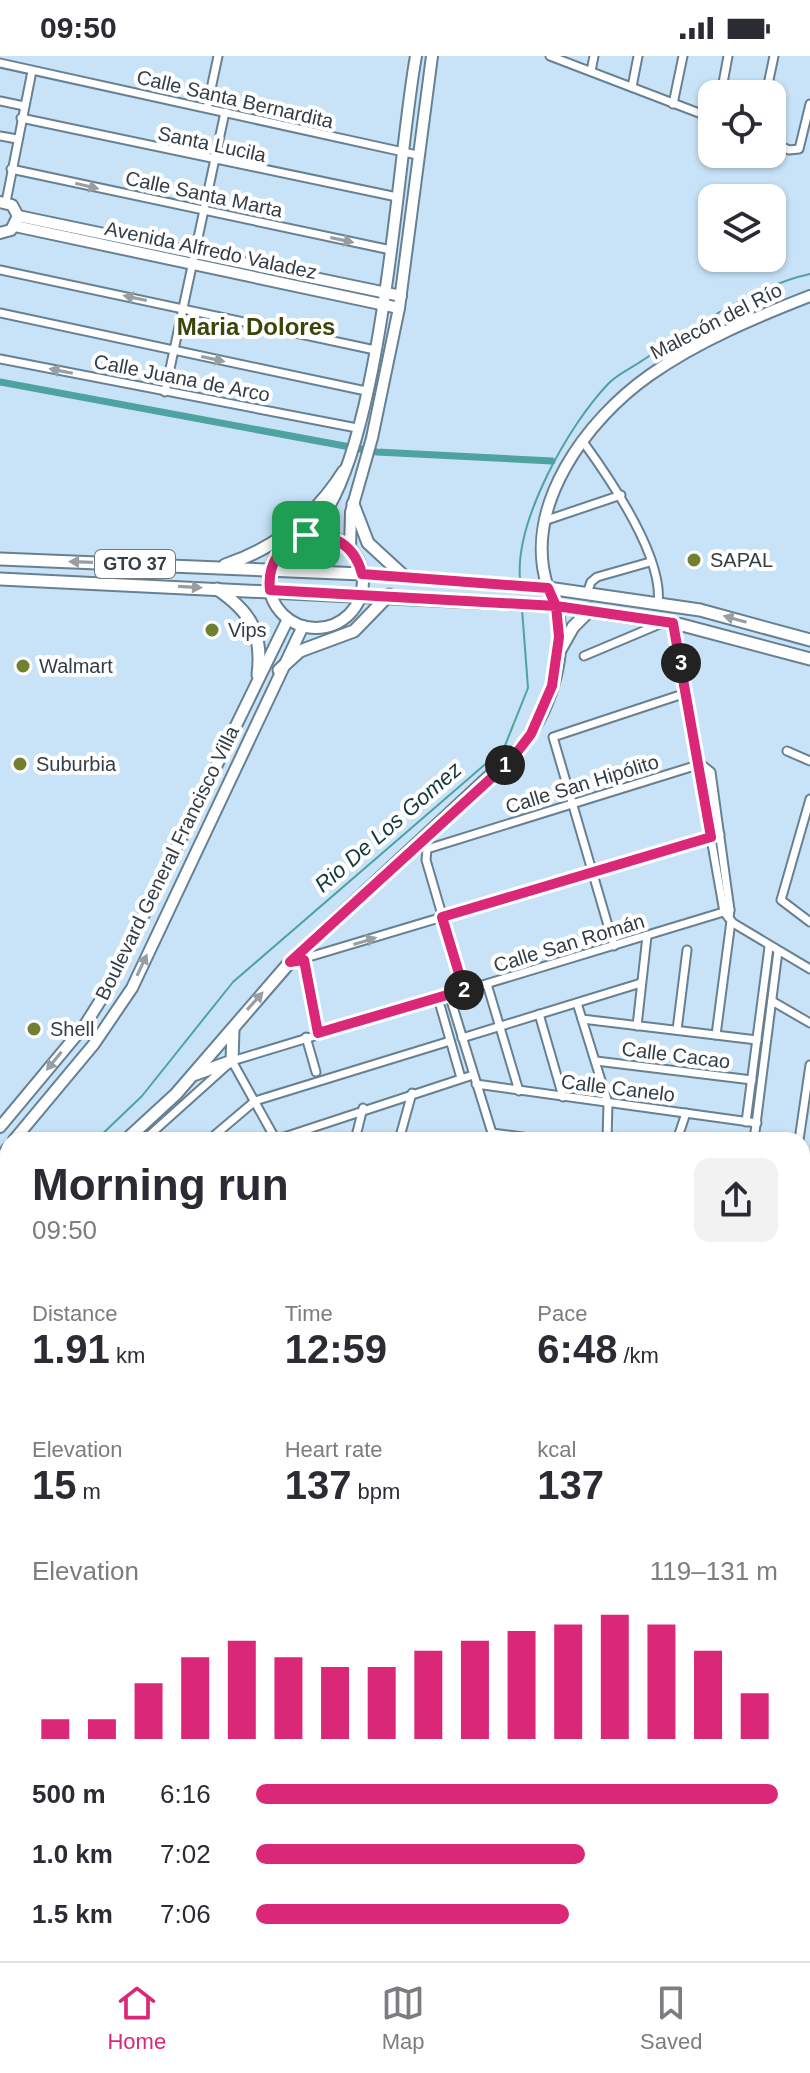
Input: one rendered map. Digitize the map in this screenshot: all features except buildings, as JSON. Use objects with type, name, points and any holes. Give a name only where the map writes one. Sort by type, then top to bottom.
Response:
[{"type":"main road","points":[[416,56],[386,293],[356,431],[329,509],[306,535],[283,547],[271,569],[270,590],[274,603],[288,619],[303,626],[320,628],[336,623],[350,613],[361,594],[362,574],[350,548],[353,504],[372,438],[399,308],[432,56]]},
{"type":"main road","points":[[0,233],[17,221],[3,202]]},
{"type":"main road","name":"Avenida Alfredo Valadez","points":[[17,221],[399,308]]},
{"type":"main road","name":"Avenida Alfredo Valadez","points":[[192,259],[401,296]]},
{"type":"main road","name":"Malecón del Río","points":[[541,587],[544,521],[558,482],[611,409],[652,373],[758,316],[810,296]]},
{"type":"main road","points":[[213,567],[249,556],[283,537],[313,512],[346,466]]},
{"type":"main road","points":[[353,504],[368,543],[406,577]]},
{"type":"main road","points":[[306,535],[337,539],[354,554]]},
{"type":"main road","name":"GTO 37","points":[[0,559],[271,569],[541,587],[714,613],[810,640]]},
{"type":"main road","name":"GTO 37","points":[[0,579],[538,604],[670,622],[810,659]]},
{"type":"main road","points":[[541,587],[556,606],[558,654]]},
{"type":"main road","points":[[216,588],[242,607],[254,622],[260,645],[258,675]]},
{"type":"main road","points":[[279,670],[300,651],[354,631],[389,595]]},
{"type":"main road","points":[[134,1132],[192,1076],[234,1023],[290,962],[511,760],[544,711],[558,654],[569,633],[590,610]]},
{"type":"main road","name":"Boulevard General Francisco Villa","points":[[0,1127],[85,1025],[107,990],[258,675],[288,619]]},
{"type":"main road","name":"Boulevard General Francisco Villa","points":[[21,1132],[94,1044],[132,988],[279,670],[303,626]]},
{"type":"main road","points":[[192,1076],[232,1061],[234,1023]]},
{"type":"street","points":[[207,108],[218,56]]},
{"type":"street","points":[[550,56],[698,113]]},
{"type":"street","points":[[591,71],[594,56]]},
{"type":"street","points":[[632,87],[638,56]]},
{"type":"street","points":[[673,104],[683,56]]},
{"type":"street","points":[[724,80],[728,56]]},
{"type":"street","points":[[769,80],[774,56]]},
{"type":"street","name":"Calle Santa Bernardita","points":[[0,63],[417,155]]},
{"type":"street","points":[[3,202],[32,71]]},
{"type":"street","points":[[0,101],[24,106]]},
{"type":"street","points":[[786,147],[795,150],[801,145],[810,104]]},
{"type":"street","points":[[165,392],[225,112]]},
{"type":"street","name":"Santa Lucila","points":[[21,118],[397,197]]},
{"type":"street","points":[[0,136],[17,139]]},
{"type":"street","name":"Calle Santa Marta","points":[[11,169],[391,250]]},
{"type":"street","points":[[0,270],[375,350]]},
{"type":"street","points":[[0,313],[366,391]]},
{"type":"street","name":"Calle Juana de Arco","points":[[0,359],[356,431]]},
{"type":"street","points":[[584,443],[621,495],[650,562],[658,588],[658,604]]},
{"type":"street","points":[[544,521],[621,495]]},
{"type":"street","points":[[587,593],[591,582],[597,577],[650,562]]},
{"type":"street","points":[[584,656],[670,622],[701,764],[711,837],[728,915],[769,947],[810,969]]},
{"type":"street","points":[[614,946],[553,737],[686,693]]},
{"type":"street","points":[[787,751],[810,761]]},
{"type":"street","points":[[701,764],[711,772],[728,915],[716,1035]]},
{"type":"street","name":"Calle San Hipólito","points":[[442,917],[426,860],[427,849],[701,764]]},
{"type":"street","points":[[810,799],[781,900],[810,922]]},
{"type":"street","points":[[290,962],[720,834]]},
{"type":"street","name":"Calle San Román","points":[[232,1061],[449,994],[728,915]]},
{"type":"street","points":[[442,917],[464,990]]},
{"type":"street","points":[[637,1026],[647,936]]},
{"type":"street","points":[[746,1122],[769,947]]},
{"type":"street","points":[[677,1030],[687,950]]},
{"type":"street","points":[[755,1132],[778,951]]},
{"type":"street","points":[[304,960],[318,1033]]},
{"type":"street","points":[[462,1038],[641,983]]},
{"type":"street","points":[[487,984],[519,1091]]},
{"type":"street","points":[[449,994],[490,1132]]},
{"type":"street","points":[[438,998],[461,1078]]},
{"type":"street","points":[[772,1001],[810,1023]]},
{"type":"street","points":[[577,1003],[608,1103],[607,1132]]},
{"type":"street","points":[[539,1014],[563,1097]]},
{"type":"street","points":[[582,1019],[757,1040]]},
{"type":"street","points":[[306,1037],[316,1072]]},
{"type":"street","points":[[218,1132],[255,1101],[450,1041]]},
{"type":"street","points":[[156,1132],[232,1061],[272,1132]]},
{"type":"street","name":"Calle Cacao","points":[[596,1061],[752,1080]]},
{"type":"street","points":[[800,1131],[810,1065]]},
{"type":"street","points":[[298,1132],[363,1108],[473,1075]]},
{"type":"street","name":"Calle Canelo","points":[[476,1084],[757,1123]]},
{"type":"street","points":[[401,1132],[412,1093]]},
{"type":"street","points":[[357,1132],[363,1108]]},
{"type":"street","points":[[680,1132],[686,1113]]},
{"type":"waterway","name":"Rio De Los Gomez","points":[[520,579],[526,530],[547,476],[577,424],[608,384],[681,335],[745,298],[810,274]]},
{"type":"waterway","points":[[0,382],[377,452],[552,461]]},
{"type":"waterway","name":"Rio De Los Gomez","points":[[104,1132],[142,1096],[233,982],[504,748],[528,688],[522,609]]},
{"type":"place","name":"SAPAL","points":[[694,560]]},
{"type":"place","name":"Vips","points":[[212,630]]},
{"type":"place","name":"Walmart","points":[[23,666]]},
{"type":"place","name":"Suburbia","points":[[20,764]]},
{"type":"place","name":"Shell","points":[[34,1029]]},
{"type":"district","name":"Maria Dolores","points":[[256,326]]},
{"type":"route","points":[[306,535],[288,543],[276,557],[269,575],[270,590],[556,606],[559,629],[558,654],[549,699],[531,734],[511,760],[386,870],[290,962],[304,960],[318,1033],[464,990],[442,917],[711,837],[701,764],[673,623],[556,606],[548,588],[362,574],[354,554],[343,543],[329,536],[306,535]]}]
